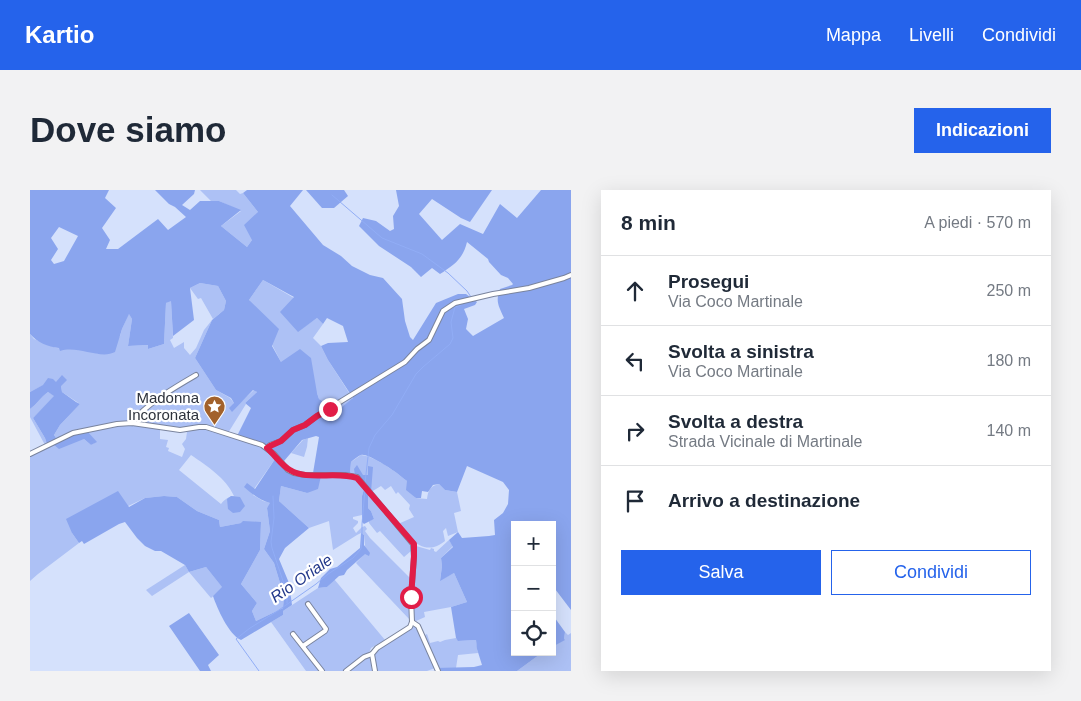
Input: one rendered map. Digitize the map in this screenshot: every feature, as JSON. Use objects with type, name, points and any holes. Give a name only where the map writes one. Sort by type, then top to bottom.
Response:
[{"type":"street","points":[[267,448],[281,441],[293,430],[305,425],[405,362],[417,349],[430,340],[443,311],[455,303],[529,288],[571,275]]},
{"type":"street","points":[[132,423],[137,416],[153,403],[196,374]]},
{"type":"street","points":[[30,454],[73,433],[132,423],[180,430],[206,427],[262,445],[274,454],[288,470],[294,473],[352,476],[357,478],[414,544],[411,597],[412,622],[410,627],[346,671]]},
{"type":"street","points":[[303,646],[326,629],[308,604]]},
{"type":"street","points":[[412,622],[418,626],[438,671]]},
{"type":"street","points":[[293,634],[322,671]]},
{"type":"street","points":[[372,654],[375,671]]},
{"type":"shaded area","points":[[30,190],[109,190],[105,198],[116,208],[102,228],[110,240],[106,249],[118,249],[158,219],[168,230],[186,217],[155,190],[195,190],[194,194],[182,205],[190,210],[200,201],[219,201],[241,210],[221,226],[247,247],[252,240],[244,225],[258,212],[243,193],[247,190],[303,190],[290,206],[323,245],[341,256],[352,266],[370,275],[383,278],[402,299],[405,321],[410,337],[413,340],[436,303],[458,294],[466,294],[477,302],[475,305],[464,309],[468,319],[466,329],[473,336],[504,318],[498,304],[500,289],[513,284],[508,278],[501,275],[488,259],[467,242],[460,257],[450,268],[440,274],[432,268],[421,277],[411,267],[379,246],[359,226],[363,218],[376,221],[390,231],[394,229],[393,216],[399,206],[396,190],[492,190],[470,222],[432,199],[419,214],[442,240],[460,224],[483,234],[500,204],[517,218],[541,190],[571,190],[571,610],[556,590],[556,521],[511,521],[511,656],[538,656],[517,671],[436,671],[435,668],[482,665],[476,640],[458,641],[456,638],[451,607],[467,602],[454,573],[440,581],[441,558],[453,547],[449,540],[458,532],[462,538],[495,535],[494,520],[503,513],[508,504],[509,490],[503,482],[467,466],[457,492],[445,490],[439,484],[433,485],[428,492],[422,491],[421,498],[416,498],[406,490],[407,481],[383,464],[364,455],[358,456],[351,462],[350,473],[313,473],[319,437],[316,436],[302,440],[284,461],[264,444],[237,436],[251,408],[245,403],[257,392],[253,390],[232,412],[229,408],[234,403],[231,398],[216,390],[195,358],[212,320],[224,310],[226,301],[218,286],[200,283],[190,288],[194,320],[173,336],[171,301],[166,303],[164,344],[148,349],[148,345],[128,346],[132,319],[129,314],[115,352],[109,354],[74,350],[60,351],[59,348],[43,344],[30,334]],"holes":[[[59,227],[78,236],[64,261],[54,264],[51,260],[58,249],[51,238]],[[263,280],[294,297],[280,312],[298,332],[317,318],[323,324],[327,318],[343,326],[348,342],[328,343],[321,346],[353,398],[338,410],[319,399],[311,358],[300,349],[281,362],[272,346],[279,329],[249,300]]]},
{"type":"shaded area","points":[[200,190],[236,190],[240,194],[243,193],[258,212],[252,240],[247,247],[221,226],[241,211],[219,201],[211,201]]},
{"type":"shaded area","points":[[306,190],[344,190],[348,196],[334,208],[322,208]]},
{"type":"shaded area","points":[[263,280],[294,298],[298,331],[317,318],[323,324],[313,338],[321,346],[353,399],[338,410],[319,399],[317,393],[281,362],[249,300]]},
{"type":"shaded area","points":[[200,283],[218,286],[226,301],[224,310],[213,319],[201,298],[198,299],[190,288]]},
{"type":"shaded area","points":[[171,300],[173,338],[170,340],[174,348],[184,342],[184,348],[190,355],[212,320],[195,358],[216,390],[230,398],[234,403],[231,411],[254,390],[257,392],[245,403],[228,433],[215,428],[185,428],[131,421],[56,438],[54,435],[60,425],[80,404],[62,392],[61,386],[56,383],[44,385],[30,392],[30,334],[34,339],[56,348],[79,349],[100,354],[120,336],[129,313],[132,319],[128,346],[149,345],[148,349],[164,344],[166,303]]},
{"type":"shaded area","points":[[62,375],[67,380],[61,386],[62,392],[80,404],[60,425],[54,435],[56,438],[61,437],[47,444],[33,418],[54,396],[48,392],[30,409],[30,392],[43,385],[48,378],[56,382]]},
{"type":"shaded area","points":[[48,392],[55,396],[33,418],[45,438],[47,444],[45,445],[30,417],[30,409]]},
{"type":"shaded area","points":[[132,424],[160,429],[160,439],[168,440],[166,447],[169,448],[168,451],[182,457],[185,449],[182,444],[186,439],[187,432],[193,430],[205,429],[262,446],[275,459],[254,489],[253,495],[271,503],[267,508],[270,531],[264,549],[274,563],[284,596],[283,608],[256,621],[252,611],[257,603],[241,584],[260,550],[261,522],[220,527],[219,520],[197,511],[177,497],[145,498],[72,533],[79,543],[30,581],[30,456],[53,444],[84,439],[91,445],[96,442],[88,432]],"holes":[[[191,455],[221,478],[234,496],[227,498],[221,504],[179,470]]]},
{"type":"shaded area","points":[[88,432],[97,442],[91,445],[84,439],[59,449],[53,444],[73,434]]},
{"type":"shaded area","points":[[308,438],[304,457],[291,453],[303,440]]},
{"type":"shaded area","points":[[361,455],[374,459],[397,473],[407,481],[416,498],[427,499],[430,489],[439,484],[445,490],[457,492],[461,511],[454,513],[458,532],[448,536],[446,528],[443,531],[445,541],[434,547],[423,547],[413,541],[398,524],[414,517],[409,509],[410,505],[398,492],[396,494],[391,486],[385,490],[381,486],[371,492],[368,476],[350,473],[351,462]]},
{"type":"shaded area","points":[[275,459],[288,470],[321,476],[318,489],[307,493],[281,486],[279,501],[309,528],[285,548],[279,559],[289,583],[292,605],[283,611],[283,615],[241,640],[232,633],[220,614],[213,596],[222,587],[206,567],[189,572],[185,565],[161,551],[155,551],[145,546],[125,522],[84,544],[82,541],[79,543],[66,519],[118,491],[129,507],[145,498],[177,497],[197,511],[219,520],[220,527],[243,521],[261,522],[260,550],[241,584],[257,603],[252,611],[256,621],[283,608],[284,596],[274,563],[264,549],[270,531],[267,508],[270,503],[244,487],[247,483],[255,489]]},
{"type":"shaded area","points":[[357,465],[363,475],[368,475],[368,466],[373,467],[371,492],[355,475],[354,469]]},
{"type":"shaded area","points":[[321,476],[348,476],[356,479],[362,485],[364,489],[362,515],[353,517],[358,523],[353,528],[356,533],[365,526],[367,529],[365,531],[370,538],[410,578],[410,620],[356,563],[365,551],[364,535],[361,533],[333,550],[329,521],[309,528],[279,501],[281,486],[307,493]]},
{"type":"shaded area","points":[[364,489],[368,493],[368,508],[374,519],[364,524],[362,522],[362,496]]},
{"type":"shaded area","points":[[368,493],[383,513],[409,541],[412,548],[404,557],[380,531],[377,533],[369,523],[369,521],[374,519],[368,508]]},
{"type":"shaded area","points":[[231,496],[240,497],[245,506],[240,512],[233,513],[228,509],[227,499]]},
{"type":"shaded area","points":[[361,533],[364,535],[364,545],[370,553],[369,556],[365,554],[344,575],[339,576],[327,587],[318,588],[321,578],[330,569],[337,567],[360,548]]},
{"type":"shaded area","points":[[449,540],[453,546],[441,558],[440,580],[454,573],[467,602],[424,612],[425,617],[416,621],[413,620],[411,598],[416,546],[430,550],[431,548],[436,552]]},
{"type":"shaded area","points":[[185,565],[189,572],[152,596],[146,590]]},
{"type":"shaded area","points":[[206,567],[223,588],[211,598],[189,572]]},
{"type":"shaded area","points":[[334,579],[385,640],[371,648],[369,653],[344,671],[324,671],[292,631],[291,633],[321,671],[306,671],[271,622],[283,615],[283,611],[318,588],[327,587]]},
{"type":"shaded area","points":[[189,613],[219,655],[208,665],[211,671],[200,671],[169,626]]},
{"type":"shaded area","points":[[556,620],[565,632],[565,640],[556,645]]},
{"type":"shaded area","points":[[415,626],[435,668],[427,671],[377,671],[375,652]]},
{"type":"shaded area","points":[[565,632],[568,635],[571,633],[571,671],[517,671],[538,656],[556,656],[556,644],[564,639]]},
{"type":"shaded area","points":[[427,634],[430,643],[456,638],[459,641],[476,640],[478,653],[458,655],[456,668],[435,668],[423,636]]},
{"type":"shaded area","points":[[367,657],[370,657],[372,671],[348,671]]},
{"type":"waterway","name":"Rio Oriale","points":[[332,195],[382,238],[422,254],[448,273],[471,297]]},
{"type":"waterway","name":"Rio Oriale","points":[[386,422],[416,374],[450,344],[453,338],[451,322],[455,307],[461,305]]},
{"type":"waterway","name":"Rio Oriale","points":[[365,483],[369,448],[375,435],[386,422]]},
{"type":"waterway","name":"Rio Oriale","points":[[259,671],[236,639],[353,558],[361,549],[365,489]]},
{"type":"waterway","points":[[273,496],[274,518],[271,542],[287,593],[287,603]]},
{"type":"place","name":"Madonna Incoronata","points":[[215,426]]},
{"type":"route","points":[[330,409],[305,425],[293,430],[286,438],[267,448],[288,470],[294,473],[305,475],[346,475],[357,478],[414,544],[411,597]]}]
